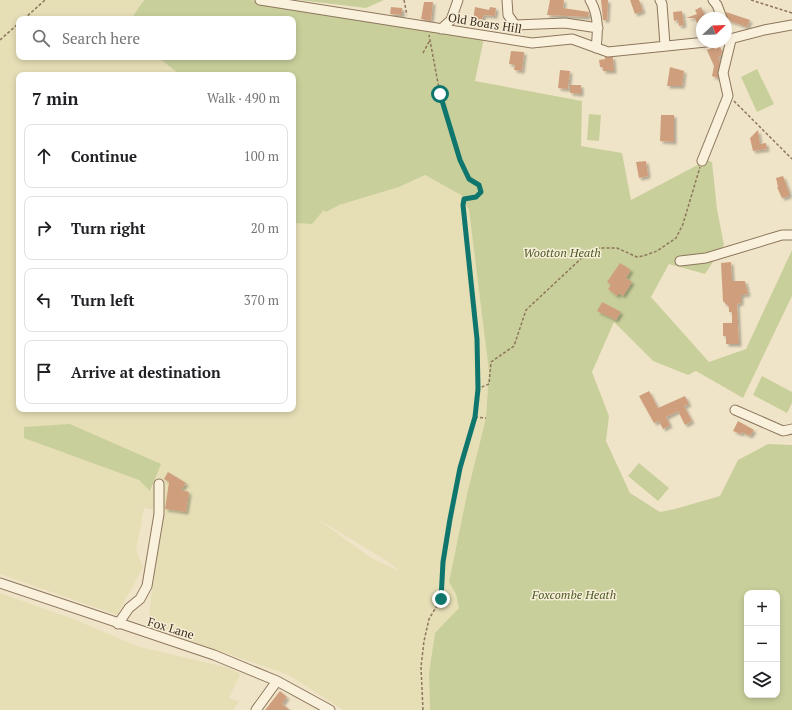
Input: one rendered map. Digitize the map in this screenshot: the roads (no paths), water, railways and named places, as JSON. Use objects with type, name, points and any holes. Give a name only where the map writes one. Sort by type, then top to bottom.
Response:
[{"type":"street","name":"Old Boars Hill","points":[[260,0],[408,22],[441,29],[532,43],[572,39],[608,52],[696,43]]},
{"type":"street","points":[[441,29],[451,20],[458,0]]},
{"type":"street","points":[[507,0],[508,15],[516,25],[565,23],[598,28]]},
{"type":"street","points":[[590,0],[594,7],[598,28],[596,48]]},
{"type":"street","points":[[660,0],[662,4],[665,45]]},
{"type":"street","points":[[713,0],[720,12]]},
{"type":"street","points":[[732,38],[792,25]]},
{"type":"street","points":[[702,161],[728,96],[723,73],[727,48]]},
{"type":"street","points":[[680,261],[706,258],[782,235],[792,235]]},
{"type":"street","points":[[735,410],[783,431],[792,429]]},
{"type":"street","points":[[118,624],[129,608],[140,599],[147,586],[159,514],[159,484]]},
{"type":"street","name":"Fox Lane","points":[[0,582],[118,624],[208,652],[277,681],[330,710]]},
{"type":"street","points":[[256,710],[277,681]]},
{"type":"park label","name":"Wootton Heath","points":[[562,252]]},
{"type":"park label","name":"Foxcombe Heath","points":[[574,594]]}]
